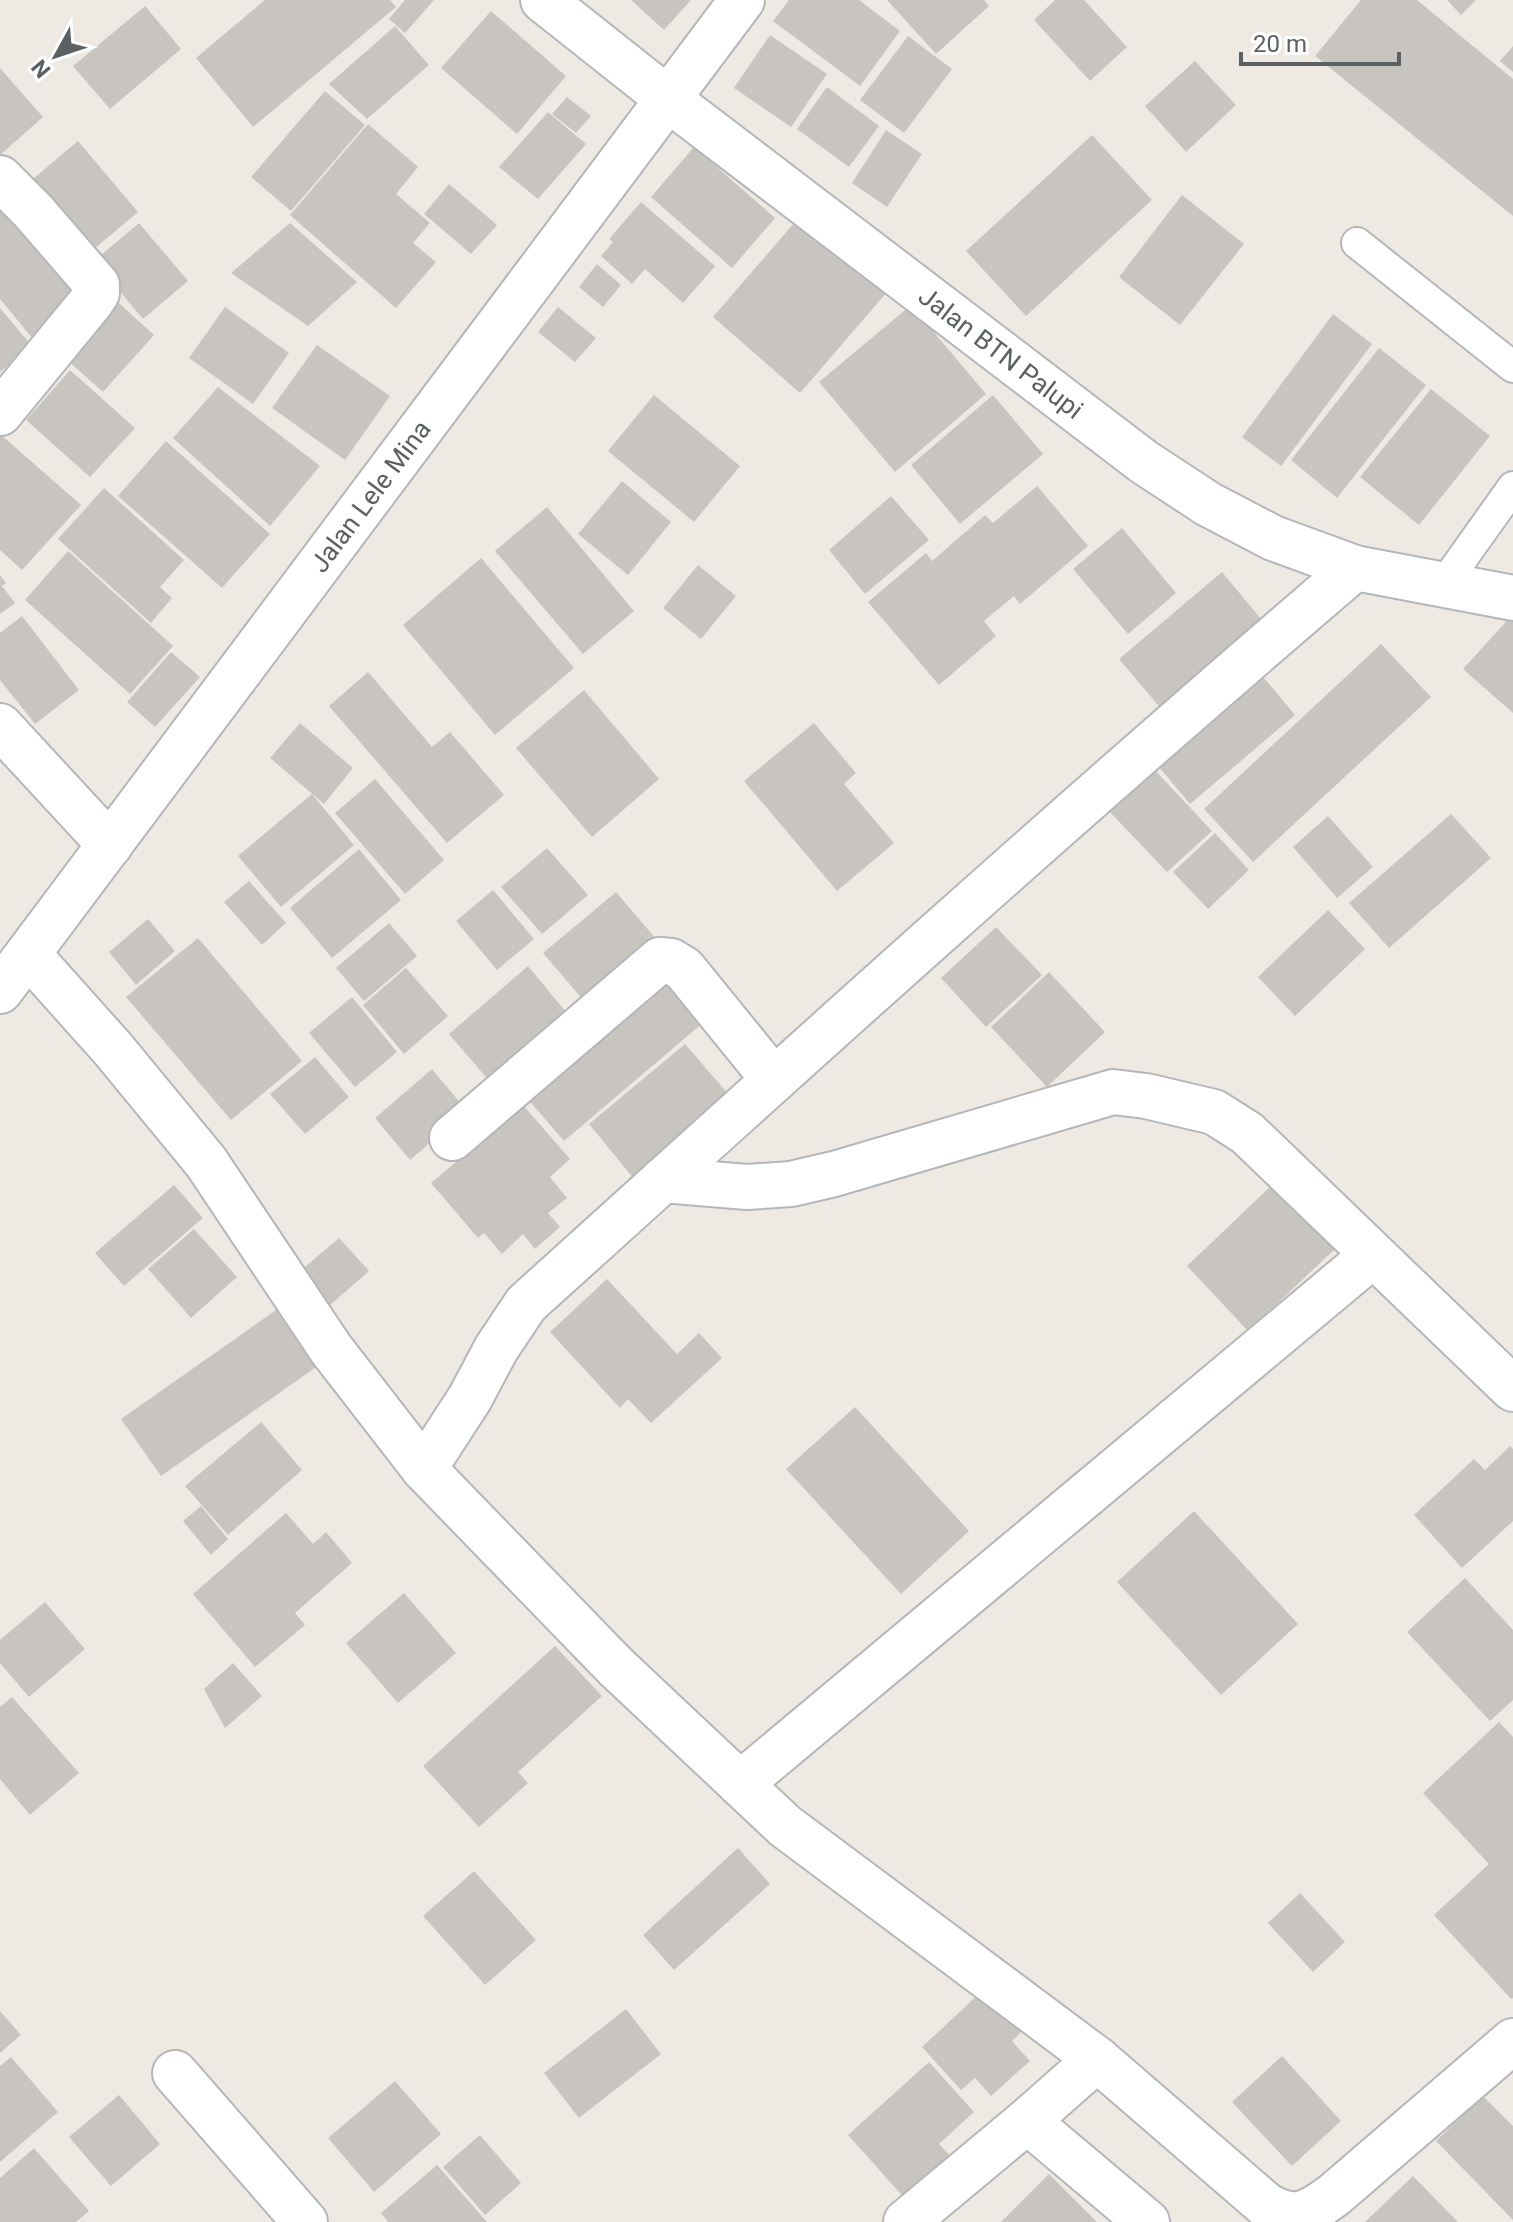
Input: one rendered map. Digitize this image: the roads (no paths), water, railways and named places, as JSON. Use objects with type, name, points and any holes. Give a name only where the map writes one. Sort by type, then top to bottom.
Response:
[{"type":"street","name":"Jalan BTN Palupi","points":[[543,0],[1144,462],[1208,504],[1273,538],[1355,568],[1513,598]]},
{"type":"street","name":"Jalan Lele Mina","points":[[0,991],[742,0]]},
{"type":"street","points":[[0,178],[97,285],[97,293],[0,413]]},
{"type":"street","points":[[424,1469],[526,1304],[1147,747],[1355,568]]},
{"type":"street","points":[[0,726],[110,845]]},
{"type":"street","points":[[28,954],[113,1049],[206,1162],[331,1349],[424,1469],[615,1666],[785,1826],[1097,2059],[1266,2205],[1294,2219],[1314,2209],[1513,2041]]},
{"type":"street","points":[[452,1138],[660,960],[671,961],[684,969],[774,1080]]},
{"type":"street","points":[[663,1180],[747,1187],[791,1184],[1113,1092],[1146,1096],[1214,1112],[1247,1133],[1513,1389]]},
{"type":"street","points":[[740,1784],[1373,1255]]},
{"type":"street","points":[[906,2222],[1097,2059]]},
{"type":"street","points":[[175,2073],[305,2222]]},
{"type":"street","points":[[1027,2121],[1147,2222]]},
{"type":"lane","points":[[1357,243],[1513,367]]},
{"type":"lane","points":[[1444,584],[1513,487]]}]
